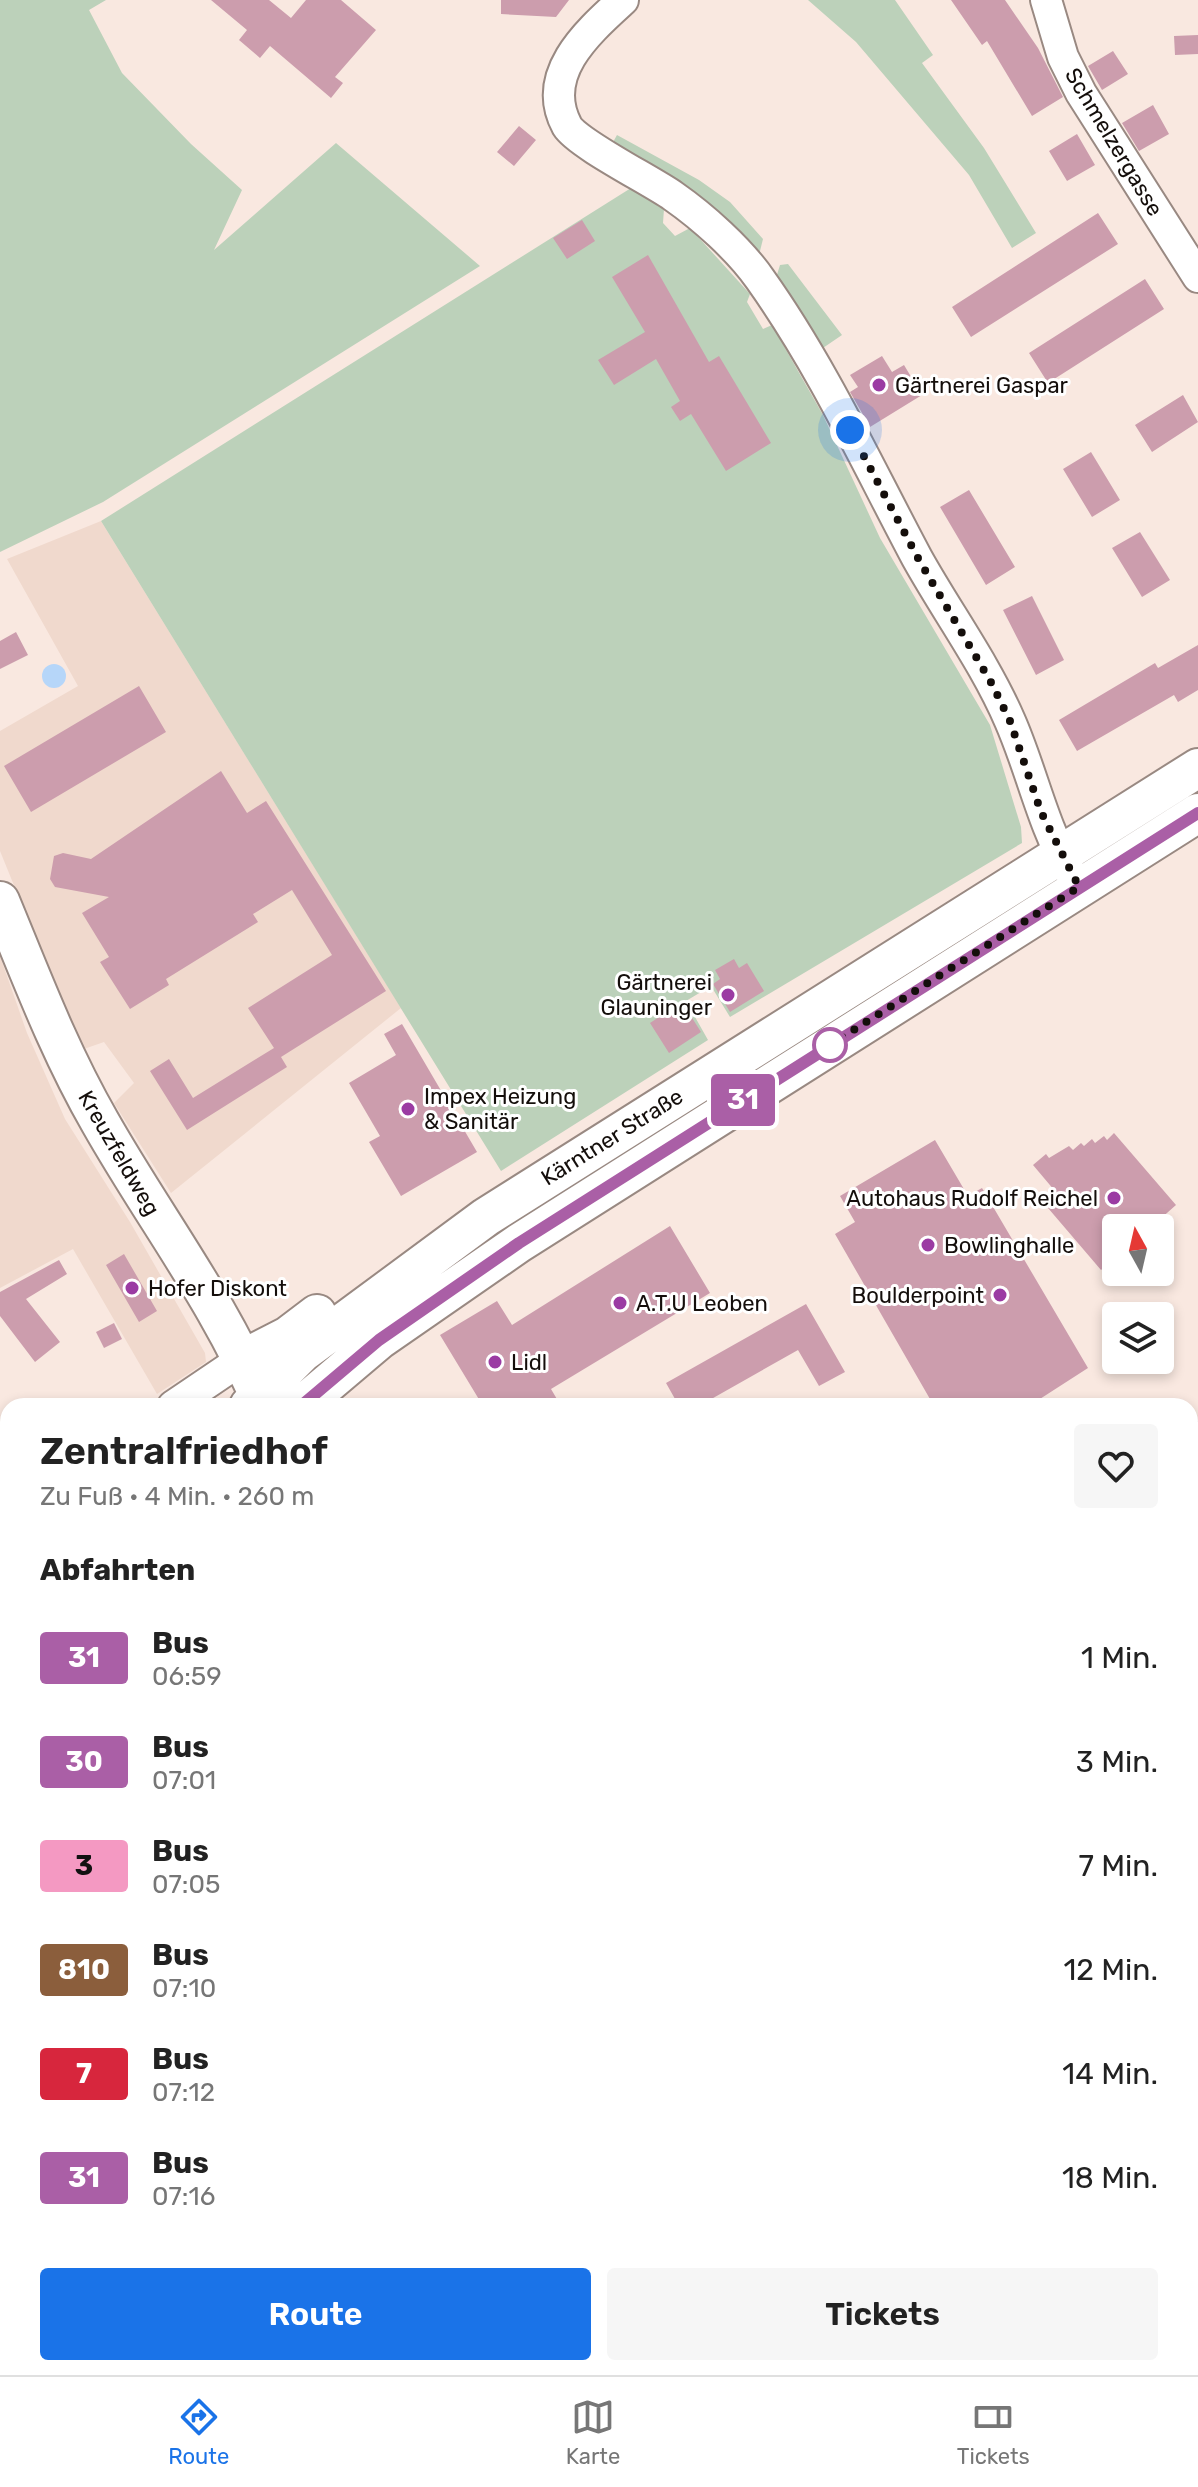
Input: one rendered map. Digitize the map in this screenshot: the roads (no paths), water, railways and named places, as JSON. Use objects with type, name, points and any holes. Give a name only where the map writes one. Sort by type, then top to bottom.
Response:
[{"type":"main road","name":"Kärntner Straße","points":[[261,1398],[302,1353],[436,1253],[577,1159],[1198,768]]},
{"type":"main road","name":"Kärntner Straße","points":[[310,1398],[379,1340],[519,1243],[1198,813]]},
{"type":"main road","name":"Kreuzfeldweg","points":[[0,901],[64,1055],[98,1120],[241,1360],[255,1398]]},
{"type":"main road","points":[[241,1360],[288,1336],[417,1246],[436,1253]]},
{"type":"street","points":[[623,0],[581,39],[560,76],[559,103],[568,129],[674,196],[757,274],[777,302],[823,378],[919,560],[992,684],[1010,721],[1041,812],[1060,855],[1079,887]]},
{"type":"street","name":"Schmelzergasse","points":[[1046,0],[1063,57],[1081,93],[1198,277]]},
{"type":"street","points":[[185,1398],[241,1360]]},
{"type":"water","points":[[54,664],[62,668],[66,676],[62,684],[54,688],[46,684],[42,676],[46,668]]},
{"type":"place","name":"Gärtnerei Gaspar","points":[[879,385]]},
{"type":"place","name":"Gärtnerei Glauninger","points":[[728,995]]},
{"type":"place","name":"Impex Heizung & Sanitär","points":[[408,1109]]},
{"type":"place","name":"Autohaus Rudolf Reichel","points":[[1114,1198]]},
{"type":"place","name":"Bowlinghalle","points":[[928,1245]]},
{"type":"place","name":"Hofer Diskont","points":[[132,1288]]},
{"type":"place","name":"Boulderpoint","points":[[1000,1295]]},
{"type":"place","name":"A.T.U Leoben","points":[[620,1303]]},
{"type":"place","name":"Lidl","points":[[495,1362]]}]
